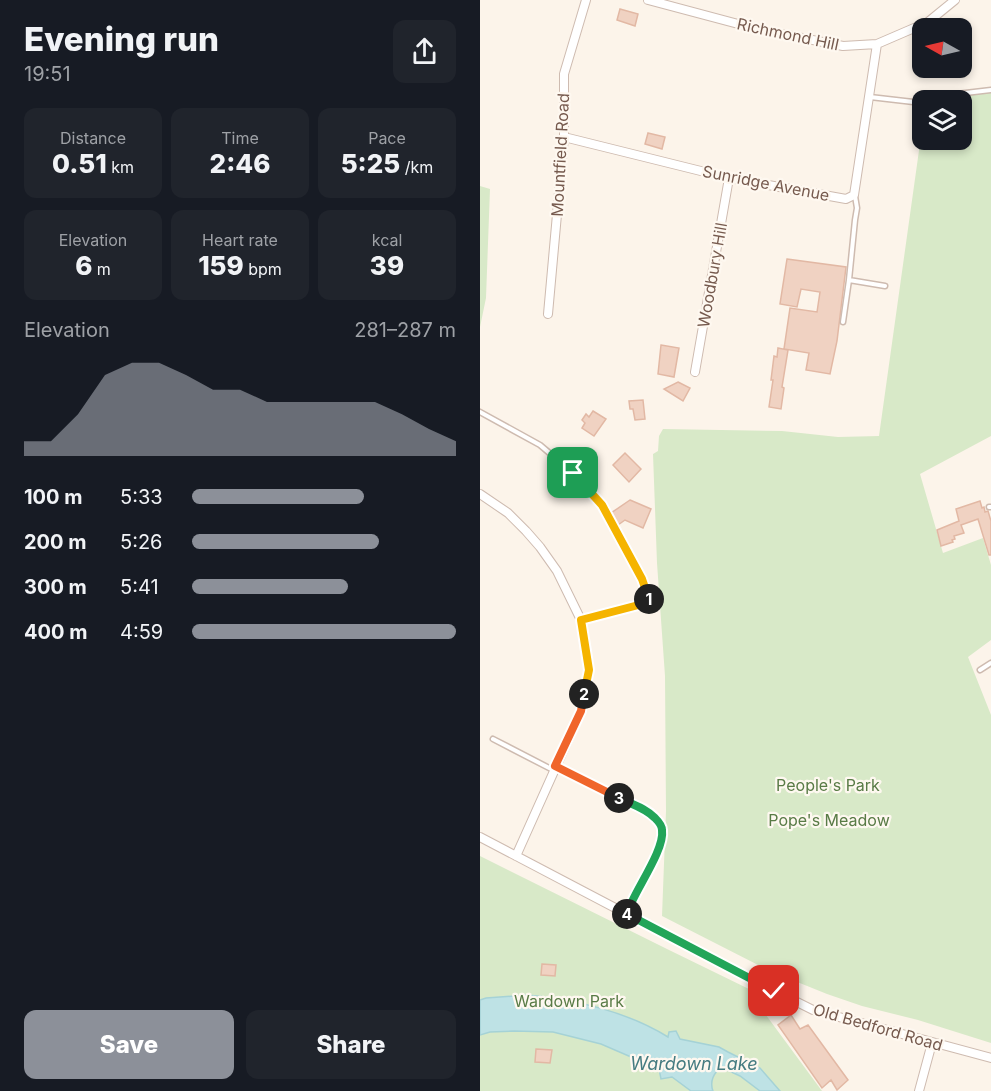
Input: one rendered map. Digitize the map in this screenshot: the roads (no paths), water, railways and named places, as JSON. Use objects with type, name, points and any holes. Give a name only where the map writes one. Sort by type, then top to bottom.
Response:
[{"type":"street","name":"Mountfield Road","points":[[548,314],[564,137],[564,74],[586,0]]},
{"type":"street","name":"Richmond Hill","points":[[648,0],[757,29],[843,46],[877,44],[928,22],[955,0]]},
{"type":"street","name":"Sunridge Avenue","points":[[564,137],[729,178],[846,199],[854,195],[877,44]]},
{"type":"street","name":"Woodbury Hill","points":[[695,372],[729,178]]},
{"type":"street","points":[[480,494],[508,513],[540,547],[557,571],[581,620],[589,670],[581,711],[516,856]]},
{"type":"street","name":"Old Bedford Road","points":[[480,837],[813,1010],[991,1058]]},
{"type":"street","points":[[919,1091],[932,1042]]},
{"type":"lane","points":[[972,92],[991,90]]},
{"type":"lane","points":[[869,97],[912,102]]},
{"type":"lane","points":[[843,322],[857,208],[854,195]]},
{"type":"lane","points":[[849,280],[885,286]]},
{"type":"lane","points":[[480,412],[540,446],[573,473],[602,505],[642,579],[650,602]]},
{"type":"lane","points":[[581,620],[659,599]]},
{"type":"lane","points":[[980,670],[991,663]]},
{"type":"lane","points":[[492,739],[648,812],[656,819],[662,828],[662,838],[626,914]]},
{"type":"water","name":"Wardown Lake","points":[[527,995],[582,1003],[636,1020],[668,1037],[669,1032],[676,1031],[680,1039],[719,1047],[760,1068],[780,1091],[760,1091],[740,1076],[725,1069],[717,1071],[714,1076],[713,1091],[691,1091],[672,1077],[661,1079],[659,1069],[601,1044],[553,1032],[514,1031],[490,1032],[480,1035],[480,1000]]},
{"type":"park label","name":"People's Park","points":[[828,785]]},
{"type":"park label","name":"Pope's Meadow","points":[[829,820]]},
{"type":"park label","name":"Wardown Park","points":[[569,1001]]}]
